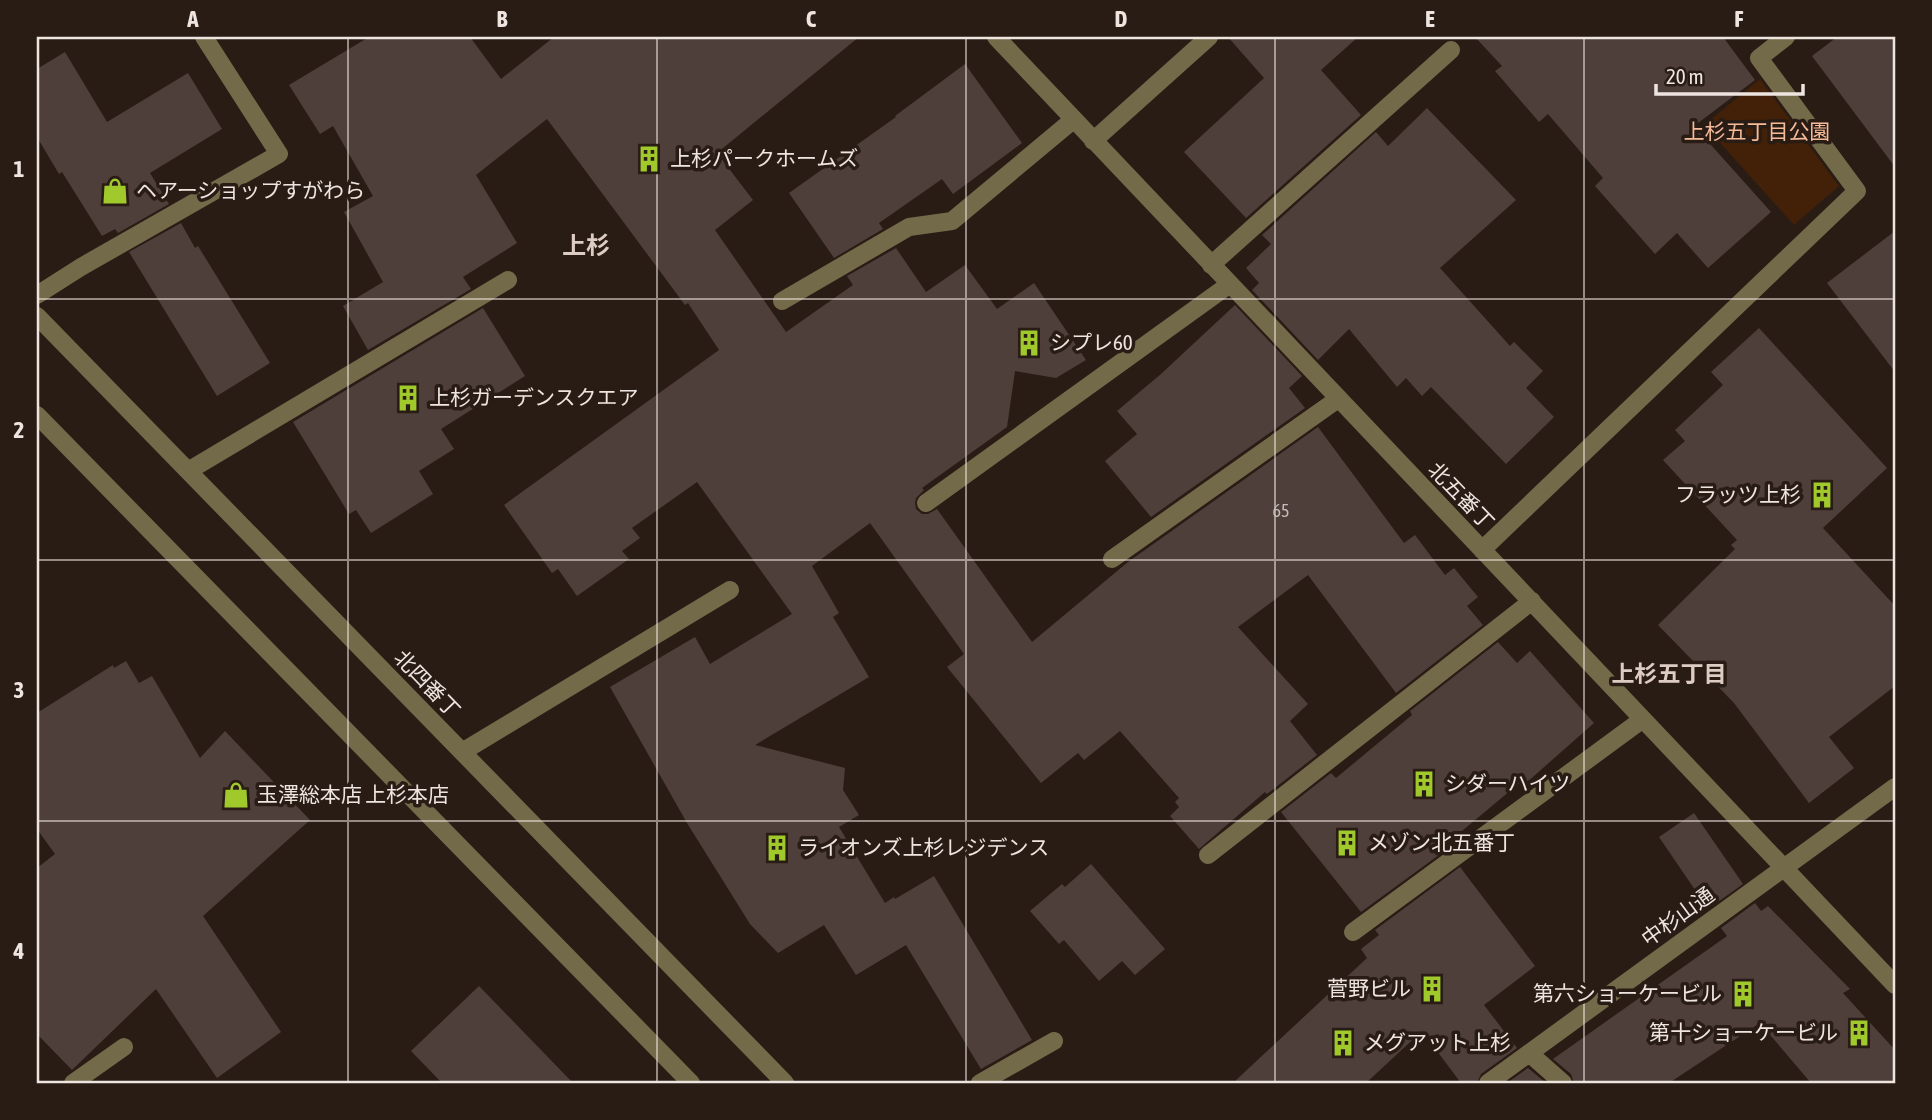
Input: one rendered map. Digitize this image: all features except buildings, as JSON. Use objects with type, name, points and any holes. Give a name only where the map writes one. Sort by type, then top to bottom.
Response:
[{"type":"street","points":[[37,295],[279,154],[204,37]]},
{"type":"street","name":"北五番丁","points":[[996,37],[1895,985]]},
{"type":"street","points":[[1093,141],[1209,37]]},
{"type":"street","points":[[1482,550],[1857,191],[1759,58],[1786,37]]},
{"type":"street","points":[[1211,265],[1451,50]]},
{"type":"street","points":[[782,302],[909,228],[952,221],[1073,120]]},
{"type":"street","points":[[188,471],[508,279]]},
{"type":"street","points":[[926,503],[1230,284]]},
{"type":"street","name":"北四番丁","points":[[37,316],[785,1083]]},
{"type":"street","points":[[1112,559],[1338,399]]},
{"type":"street","points":[[37,415],[691,1083]]},
{"type":"street","points":[[462,752],[730,590]]},
{"type":"street","points":[[1208,855],[1532,601]]},
{"type":"street","points":[[1353,932],[1643,719]]},
{"type":"street","name":"中杉山通","points":[[1488,1083],[1895,787]]},
{"type":"street","points":[[980,1083],[1054,1041]]},
{"type":"street","points":[[73,1083],[124,1047]]},
{"type":"street","points":[[1529,1053],[1563,1083]]},
{"type":"green space","name":"上杉五丁目公園","points":[[1760,79],[1839,186],[1794,225],[1704,125]]},
{"type":"place","name":"上杉パークホームズ","points":[[649,159]]},
{"type":"place","name":"ヘアーショップすがわら","points":[[115,191]]},
{"type":"place","name":"シプレ60","points":[[1029,343]]},
{"type":"place","name":"上杉ガーデンスクエア","points":[[408,398]]},
{"type":"place","name":"フラッツ上杉","points":[[1822,495]]},
{"type":"place","name":"シダーハイツ","points":[[1424,784]]},
{"type":"place","name":"玉澤総本店 上杉本店","points":[[236,795]]},
{"type":"place","name":"メゾン北五番丁","points":[[1347,843]]},
{"type":"place","name":"ライオンズ上杉レジデンス","points":[[777,848]]},
{"type":"place","name":"菅野ビル","points":[[1432,989]]},
{"type":"place","name":"第六ショーケービル","points":[[1743,994]]},
{"type":"place","name":"第十ショーケービル","points":[[1859,1033]]},
{"type":"place","name":"メグアット上杉","points":[[1343,1043]]},
{"type":"district","name":"上杉","points":[[586,246]]},
{"type":"district","name":"上杉五丁目","points":[[1669,674]]}]
